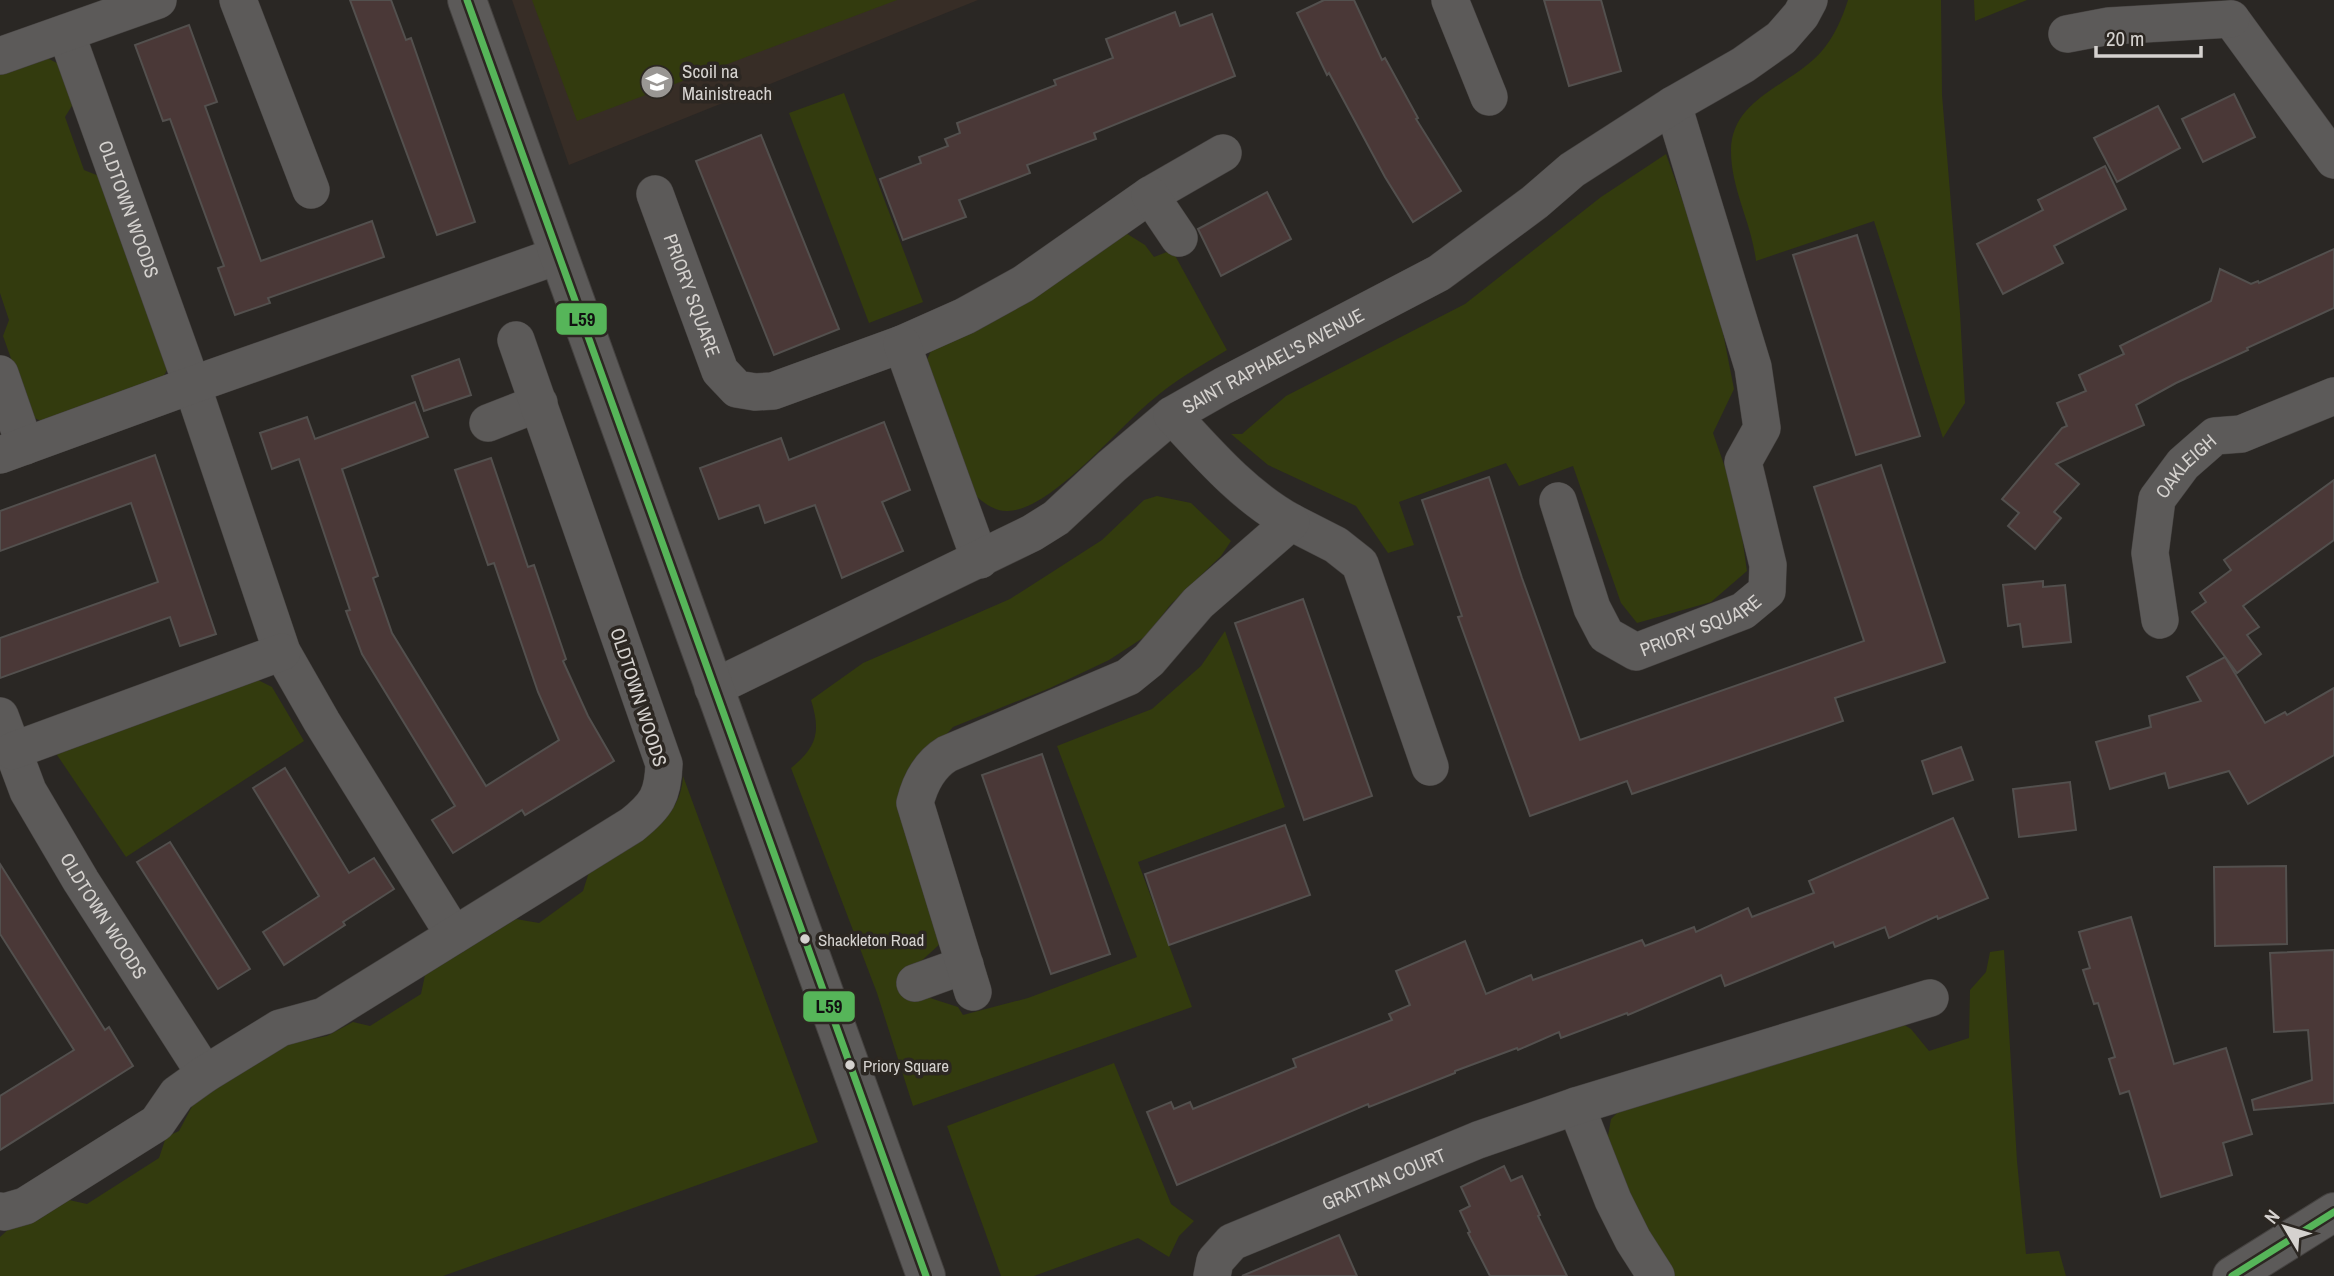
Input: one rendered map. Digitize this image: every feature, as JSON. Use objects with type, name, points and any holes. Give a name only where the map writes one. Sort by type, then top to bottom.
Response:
[{"type":"street","points":[[0,56],[158,0]]},
{"type":"street","points":[[238,0],[311,190]]},
{"type":"street","points":[[467,0],[926,1276]]},
{"type":"street","points":[[1450,0],[1489,97]]},
{"type":"street","name":"SAINT RAPHAEL'S AVENUE","points":[[713,688],[1032,533],[1056,517],[1172,415],[1439,273],[1535,202],[1572,170],[1673,105],[1743,65],[1782,38],[1801,15],[1809,0]]},
{"type":"street","points":[[2067,34],[2109,26],[2240,10],[2334,160]]},
{"type":"street","name":"OLDTOWN WOODS","points":[[66,33],[192,385],[282,652],[328,732],[454,935]]},
{"type":"street","name":"PRIORY SQUARE","points":[[1558,501],[1592,608],[1606,635],[1636,652],[1743,611],[1767,591],[1768,565],[1743,461],[1762,428],[1753,367],[1673,105]]},
{"type":"street","name":"PRIORY SQUARE","points":[[655,194],[720,371],[737,389],[774,391],[902,344],[965,316],[1023,284],[1150,195],[1223,153]]},
{"type":"street","points":[[1150,195],[1179,238]]},
{"type":"street","points":[[0,374],[12,451],[557,256]]},
{"type":"street","name":"OLDTOWN WOODS","points":[[0,1211],[26,1206],[157,1123],[177,1094],[280,1028],[324,1016],[632,825],[651,810],[660,795],[664,764],[516,340]]},
{"type":"street","points":[[902,344],[980,560]]},
{"type":"street","name":"OAKLEIGH","points":[[2160,620],[2150,553],[2157,499],[2183,464],[2215,436],[2241,434],[2334,396]]},
{"type":"street","points":[[488,423],[539,403]]},
{"type":"street","points":[[1172,415],[1243,489],[1272,511],[1336,545],[1360,564],[1430,767]]},
{"type":"street","points":[[915,983],[969,979],[915,803],[920,785],[935,761],[1128,677],[1149,660],[1198,603],[1291,522]]},
{"type":"street","points":[[12,751],[282,652]]},
{"type":"street","name":"OLDTOWN WOODS","points":[[0,716],[27,791],[81,881],[205,1074]]},
{"type":"street","name":"GRATTAN COURT","points":[[1212,1276],[1214,1261],[1233,1242],[1460,1146],[1576,1106],[1930,998]]},
{"type":"street","points":[[1576,1106],[1613,1200],[1633,1240],[1656,1276]]},
{"type":"street","points":[[2232,1276],[2334,1212]]},
{"type":"shaded area","name":"Scoil na Mainistreach","points":[[512,0],[978,0],[569,165]]},
{"type":"green space","points":[[532,0],[897,0],[577,121]]},
{"type":"green space","points":[[1848,0],[1941,0],[1942,95],[1965,403],[1943,438],[1874,221],[1756,261],[1734,179],[1731,151],[1734,133],[1741,118],[1765,94],[1809,64],[1821,52],[1837,28]]},
{"type":"green space","points":[[1974,0],[2027,0],[1975,21]]},
{"type":"green space","points":[[45,57],[59,64],[73,104],[65,117],[84,170],[99,176],[167,370],[160,383],[46,423],[32,417],[3,336],[9,320],[0,293],[0,66]]},
{"type":"green space","points":[[844,93],[923,302],[869,323],[789,113]]},
{"type":"green space","points":[[1666,154],[1715,292],[1734,389],[1713,433],[1737,502],[1747,571],[1711,602],[1637,623],[1621,603],[1573,466],[1519,486],[1506,463],[1399,502],[1414,545],[1388,553],[1356,506],[1268,465],[1231,434],[1242,434],[1286,396],[1465,304],[1601,197]]},
{"type":"green space","points":[[1121,230],[1145,245],[1154,257],[1172,250],[1227,350],[1160,394],[1083,466],[1044,497],[1025,507],[1008,511],[992,508],[971,492],[927,360],[932,348]]},
{"type":"green space","points":[[1157,496],[1191,503],[1231,541],[1221,556],[1171,604],[1146,636],[1109,660],[1050,688],[953,727],[925,758],[942,942],[917,965],[911,999],[930,998],[958,1007],[963,1015],[1028,998],[1137,957],[1057,746],[1152,709],[1201,666],[1225,631],[1285,807],[1138,862],[1192,1007],[913,1106],[877,993],[791,768],[806,753],[814,738],[816,721],[811,700],[863,663],[1010,599],[1102,540],[1144,500]]},
{"type":"green space","points":[[254,678],[272,687],[304,741],[126,857],[53,749]]},
{"type":"green space","points":[[683,776],[818,1142],[443,1276],[0,1276],[0,1237],[11,1227],[38,1220],[69,1200],[87,1204],[159,1158],[166,1137],[179,1131],[197,1097],[283,1045],[327,1036],[353,1022],[370,1026],[421,994],[425,975],[516,919],[539,923],[583,891],[589,872],[650,834],[662,822],[673,809]]},
{"type":"green space","points":[[2004,950],[2017,1161],[2026,1254],[2059,1251],[2066,1276],[1675,1276],[1658,1255],[1630,1196],[1608,1136],[1611,1119],[1621,1109],[1901,1023],[1911,1029],[1929,1051],[1969,1038],[1970,990],[1986,972],[1990,952]]},
{"type":"green space","points":[[1114,1063],[1171,1204],[1194,1221],[1179,1236],[1169,1257],[1138,1238],[1034,1276],[1001,1276],[947,1126]]},
{"type":"building","points":[[350,0],[391,0],[406,40],[411,38],[475,222],[437,235]]},
{"type":"building","points":[[1324,0],[1354,0],[1382,60],[1385,58],[1418,118],[1416,119],[1461,191],[1413,222],[1385,177],[1329,73],[1327,75],[1297,13]]},
{"type":"building","points":[[1544,0],[1601,0],[1621,71],[1569,86]]},
{"type":"building","points":[[1175,12],[1180,26],[1212,14],[1235,76],[1094,133],[1096,139],[1027,165],[1030,173],[959,200],[966,217],[903,240],[880,179],[921,163],[919,157],[948,146],[945,139],[960,133],[957,123],[1056,85],[1054,80],[1113,58],[1106,39]]},
{"type":"building","points":[[189,25],[217,102],[205,106],[261,261],[372,221],[384,257],[268,298],[270,303],[235,315],[218,268],[224,266],[170,119],[163,121],[135,45]]},
{"type":"building","points":[[2234,94],[2255,137],[2203,162],[2182,119]]},
{"type":"building","points":[[2158,106],[2180,148],[2117,182],[2094,138]]},
{"type":"building","points":[[761,135],[839,329],[774,355],[696,161]]},
{"type":"building","points":[[2105,166],[2126,209],[2054,246],[2063,263],[2003,294],[1977,244],[2043,210],[2038,200]]},
{"type":"building","points":[[1267,192],[1291,239],[1221,276],[1198,229]]},
{"type":"building","points":[[1857,235],[1920,436],[1856,455],[1793,255]]},
{"type":"building","points":[[2334,249],[2334,308],[2247,348],[2248,350],[2176,383],[2136,405],[2144,425],[2056,464],[2079,484],[2054,512],[2061,518],[2035,549],[2008,526],[2019,513],[2002,499],[2062,428],[2067,426],[2057,403],[2086,391],[2079,375],[2124,354],[2120,346],[2211,301],[2220,269],[2251,284],[2258,281],[2259,283]]},
{"type":"building","points":[[459,359],[471,395],[424,411],[412,376]]},
{"type":"building","points":[[415,402],[428,437],[342,469],[378,576],[373,578],[392,633],[486,786],[559,740],[538,692],[494,563],[488,565],[455,470],[491,458],[528,567],[534,565],[566,659],[563,661],[588,716],[614,761],[525,815],[522,810],[453,853],[432,820],[455,806],[362,654],[346,611],[350,610],[299,459],[272,469],[260,433],[307,417],[315,439]]},
{"type":"building","points":[[884,422],[910,490],[882,502],[903,551],[842,578],[815,505],[765,523],[759,505],[719,519],[700,468],[781,438],[789,460]]},
{"type":"building","points":[[155,455],[216,634],[180,646],[170,617],[0,678],[0,638],[158,582],[131,503],[0,551],[0,511]]},
{"type":"building","points":[[1881,465],[1945,662],[1835,698],[1843,721],[1632,794],[1627,781],[1530,816],[1458,617],[1462,616],[1422,500],[1489,477],[1580,740],[1864,641],[1814,487]]},
{"type":"building","points":[[2334,480],[2334,540],[2243,606],[2259,627],[2247,635],[2261,654],[2237,673],[2192,612],[2206,602],[2200,593],[2231,570],[2224,560]]},
{"type":"building","points":[[2043,581],[2043,587],[2065,585],[2071,642],[2023,647],[2020,624],[2008,626],[2003,585]]},
{"type":"building","points":[[1303,599],[1372,796],[1304,820],[1235,623]]},
{"type":"building","points":[[2225,657],[2265,723],[2285,712],[2287,715],[2334,688],[2334,755],[2248,804],[2229,771],[2169,788],[2165,773],[2110,789],[2096,742],[2151,727],[2149,716],[2201,701],[2187,677]]},
{"type":"building","points":[[1961,747],[1973,780],[1933,794],[1922,761]]},
{"type":"building","points":[[1042,754],[1110,954],[1051,974],[982,775]]},
{"type":"building","points":[[285,768],[349,873],[374,858],[394,889],[284,965],[263,932],[319,896],[253,788]]},
{"type":"building","points":[[2070,782],[2076,830],[2019,837],[2013,789]]},
{"type":"building","points":[[1953,818],[1988,898],[1938,919],[1937,916],[1889,938],[1885,927],[1835,947],[1833,942],[1725,986],[1721,975],[1628,1015],[1627,1013],[1561,1038],[1559,1032],[1369,1107],[1368,1104],[1177,1185],[1147,1112],[1171,1102],[1174,1109],[1190,1102],[1193,1109],[1296,1067],[1293,1059],[1392,1020],[1389,1014],[1410,1005],[1396,971],[1465,941],[1486,994],[1531,975],[1533,980],[1642,940],[1645,946],[1694,927],[1696,932],[1748,908],[1752,917],[1814,893],[1809,881]]},
{"type":"building","points":[[1285,825],[1310,895],[1169,945],[1145,874]]},
{"type":"building","points":[[170,842],[250,969],[218,989],[137,862]]},
{"type":"building","points":[[0,864],[105,1030],[109,1027],[133,1066],[0,1150],[0,1096],[74,1050],[0,934]]},
{"type":"building","points":[[2286,866],[2287,944],[2215,946],[2214,867]]},
{"type":"building","points":[[2131,917],[2174,1064],[2226,1048],[2252,1134],[2223,1143],[2232,1175],[2161,1197],[2129,1091],[2120,1094],[2109,1059],[2115,1057],[2098,1003],[2094,1004],[2083,970],[2090,968],[2079,932]]},
{"type":"building","points":[[2334,950],[2334,1103],[2254,1110],[2252,1100],[2312,1080],[2308,1030],[2274,1032],[2270,953]]},
{"type":"building","points":[[1504,1166],[1511,1181],[1522,1176],[1567,1276],[1490,1276],[1460,1211],[1470,1206],[1461,1187]]},
{"type":"building","points":[[1339,1235],[1357,1276],[1242,1276]]},
{"type":"transit line","name":"L59","points":[[467,0],[926,1276]]},
{"type":"transit line","name":"L59","points":[[2232,1276],[2334,1212]]},
{"type":"place","name":"Scoil na Mainistreach","points":[[657,82]]},
{"type":"place","name":"Shackleton Road","points":[[805,939]]},
{"type":"place","name":"Priory Square","points":[[850,1065]]}]
